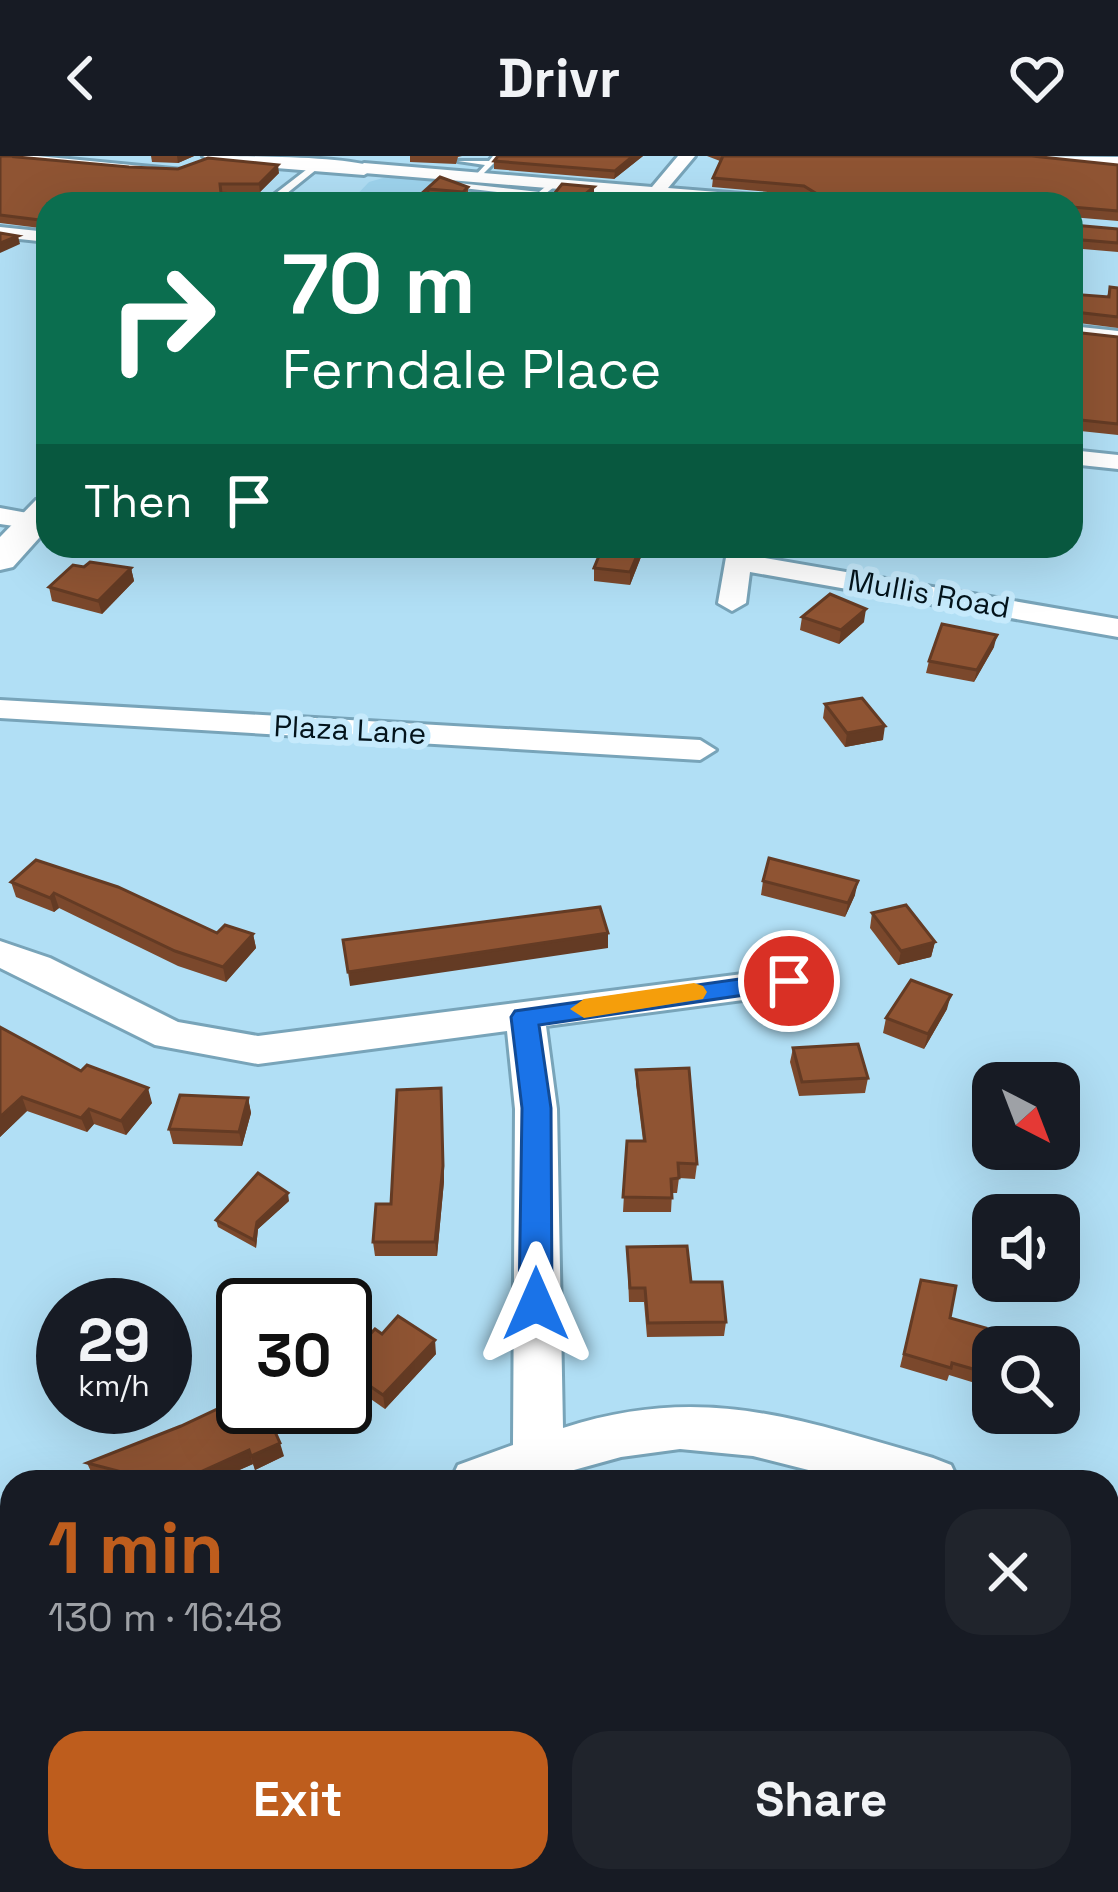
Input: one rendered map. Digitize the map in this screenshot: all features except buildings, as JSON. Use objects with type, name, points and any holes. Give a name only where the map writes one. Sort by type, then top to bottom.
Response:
[{"type":"street","points":[[205,162],[369,162],[448,175],[656,192],[687,156]]},
{"type":"street","points":[[1032,156],[1118,162]]},
{"type":"street","points":[[341,192],[369,162]]},
{"type":"street","points":[[0,232],[36,236]]},
{"type":"street","points":[[1083,333],[1118,337]]},
{"type":"street","points":[[1083,458],[1118,462]]},
{"type":"street","points":[[0,559],[28,515]]},
{"type":"street","points":[[732,603],[739,558]]},
{"type":"street","name":"Mullis Road","points":[[760,558],[1118,628]]},
{"type":"street","name":"Plaza Lane","points":[[0,709],[700,750]]},
{"type":"street","points":[[0,954],[37,967],[145,1025],[214,1046],[287,1050],[789,981]]},
{"type":"street","points":[[525,1017],[536,1108],[539,1470]]},
{"type":"street","points":[[542,1470],[647,1430],[720,1429],[790,1441],[891,1470]]},
{"type":"lane","points":[[12,156],[205,162]]},
{"type":"lane","points":[[462,161],[494,159]]},
{"type":"lane","points":[[478,178],[494,159]]},
{"type":"lane","points":[[284,192],[318,165]]},
{"type":"lane","points":[[448,175],[442,179],[457,187],[503,192]]},
{"type":"lane","points":[[544,192],[554,184]]},
{"type":"shaded area","points":[[390,176],[564,191],[359,192],[369,182]]},
{"type":"slow traffic","points":[[584,1009],[694,992]]},
{"type":"route","points":[[536,1304],[536,1108],[525,1017],[789,981]]}]
